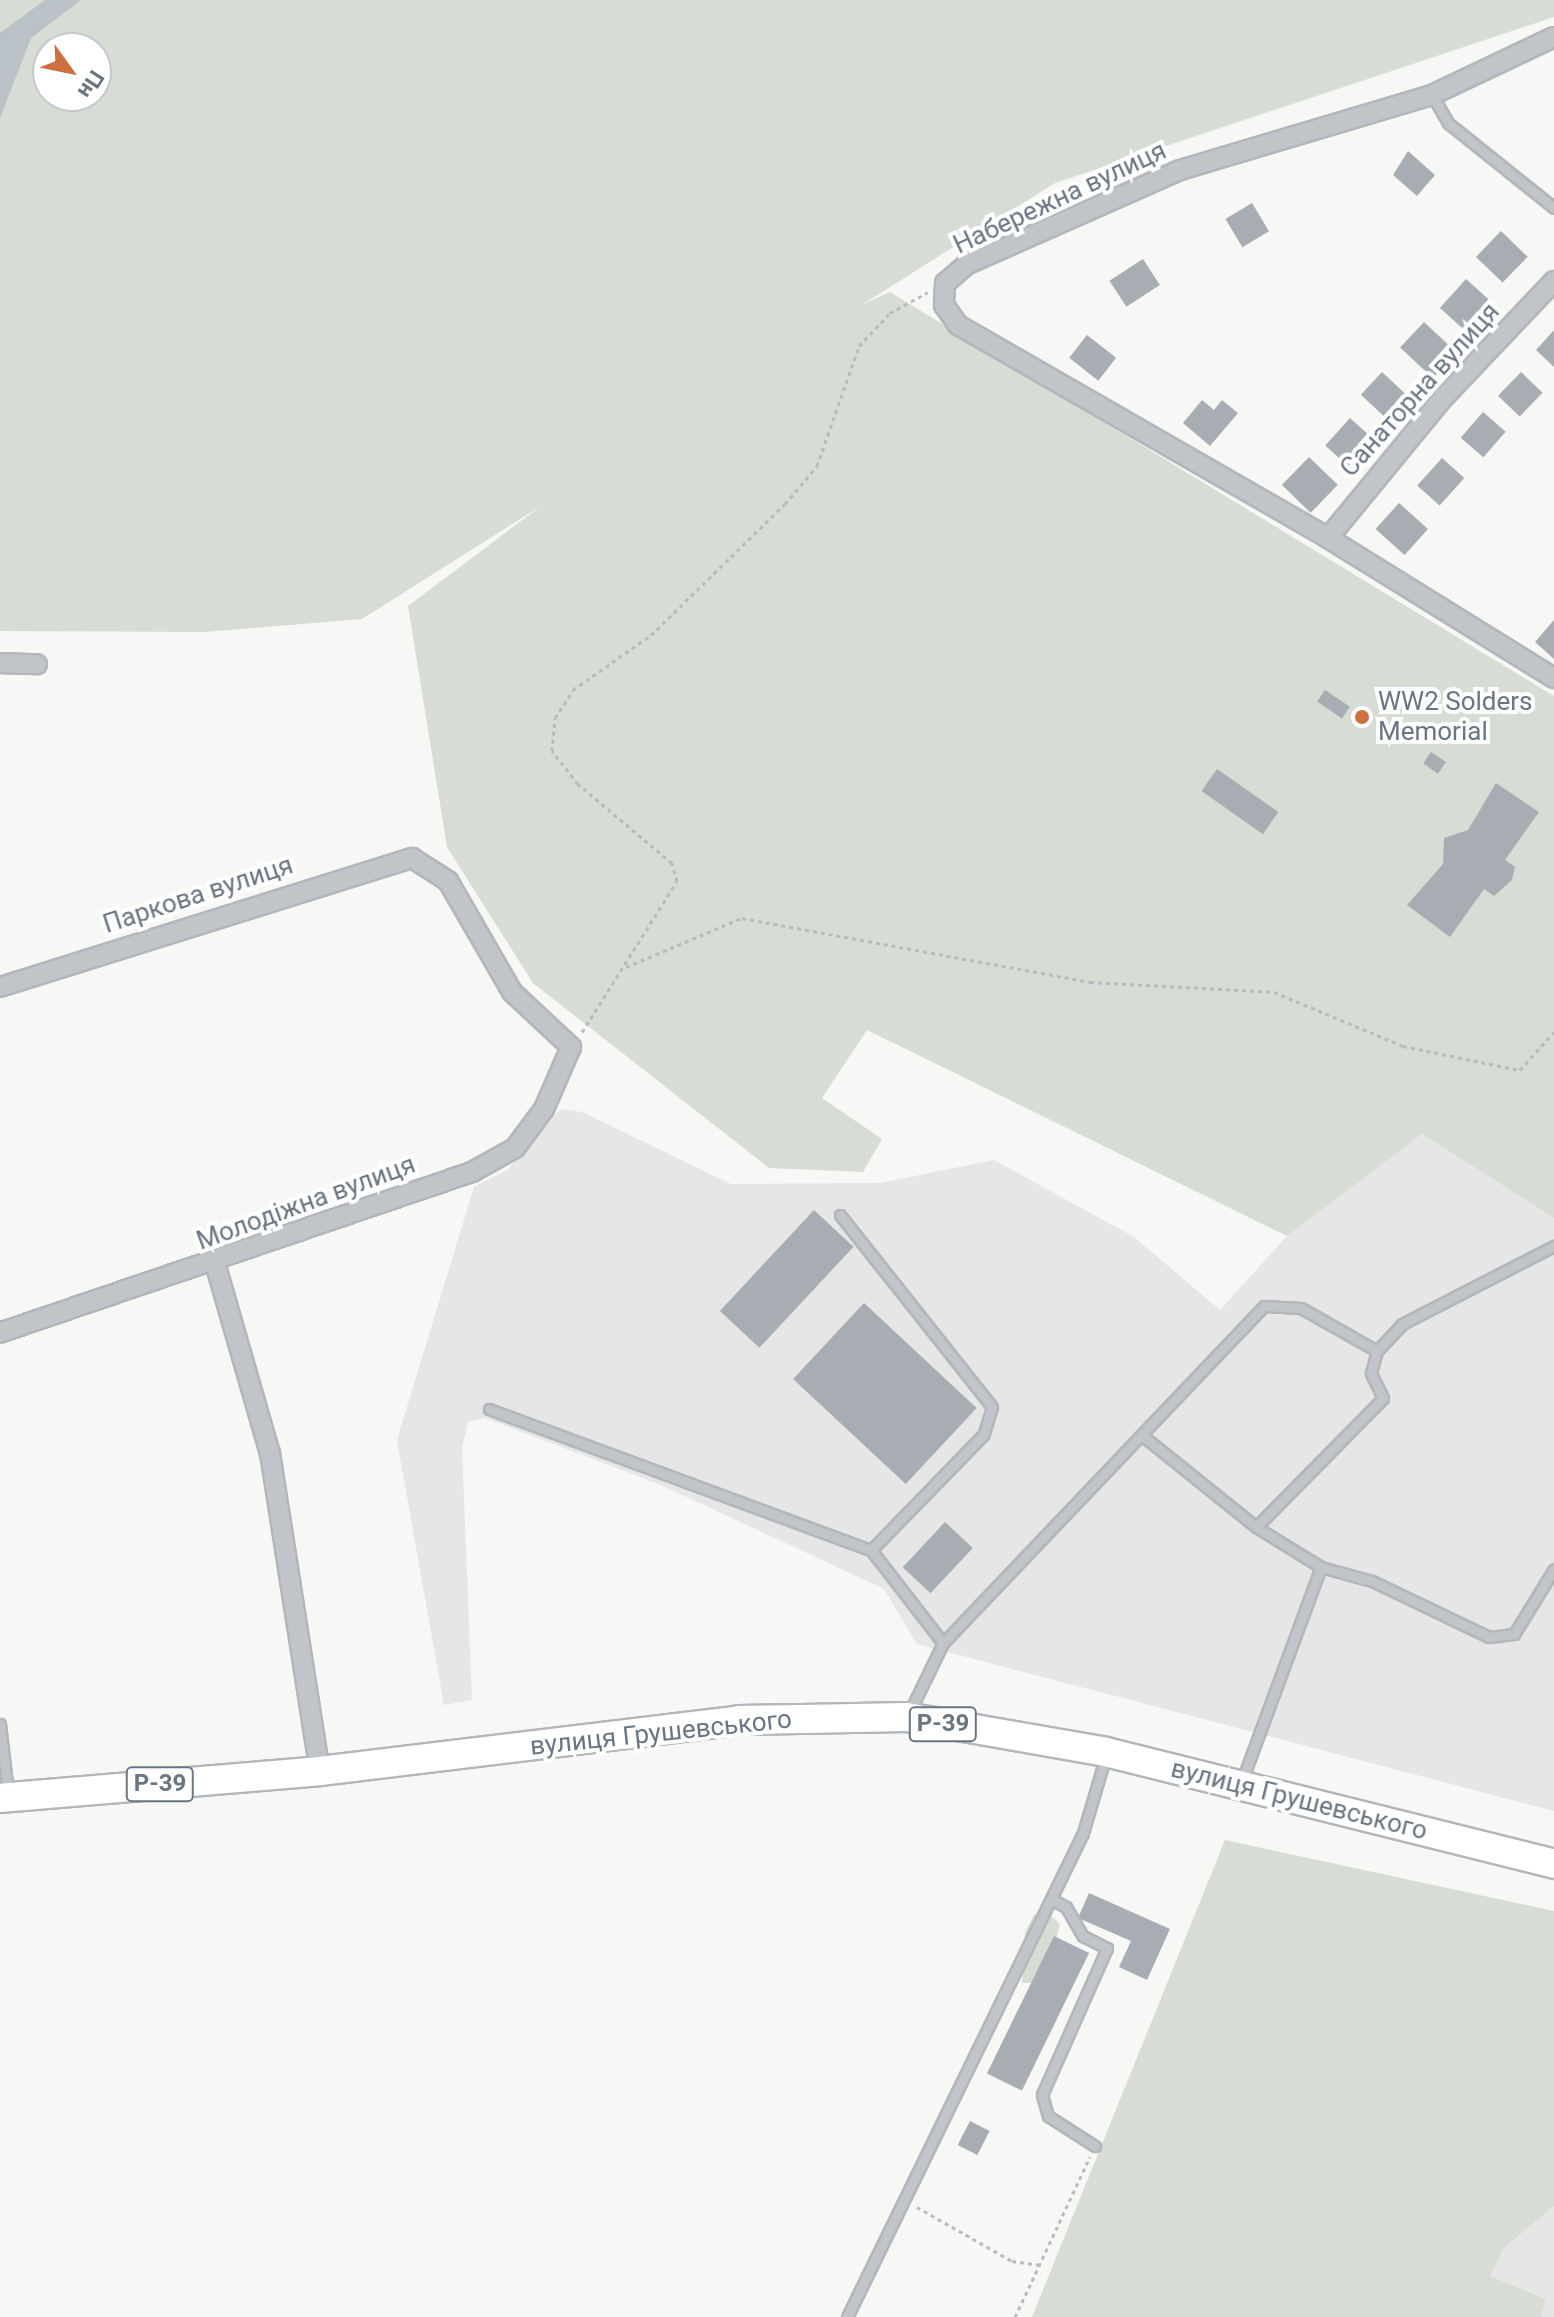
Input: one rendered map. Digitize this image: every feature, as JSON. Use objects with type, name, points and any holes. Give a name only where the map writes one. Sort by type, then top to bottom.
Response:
[{"type":"main road","name":"вулиця Грушевського","points":[[320,1771],[739,1720],[906,1717],[1106,1752],[1554,1864]]},
{"type":"main road","name":"Р-39","points":[[4,1798],[320,1771]]},
{"type":"street","name":"Набережна вулиця","points":[[1554,37],[1432,95],[1180,170],[966,265],[945,283],[944,305],[958,325],[1328,538],[1554,678]]},
{"type":"street","name":"Санаторна вулиця","points":[[1328,538],[1444,397],[1554,281]]},
{"type":"street","points":[[0,663],[37,664]]},
{"type":"street","name":"Паркова вулиця","points":[[0,987],[412,858],[448,881],[512,992],[571,1047]]},
{"type":"street","name":"Молодіжна вулиця","points":[[0,1333],[215,1263],[472,1172],[515,1148],[544,1109],[571,1047]]},
{"type":"street","points":[[215,1263],[270,1453],[320,1771]]},
{"type":"lane","points":[[1432,95],[1448,123],[1554,208]]},
{"type":"lane","points":[[840,1215],[992,1407],[984,1434],[871,1550]]},
{"type":"lane","points":[[1256,1527],[1383,1398],[1371,1373],[1377,1351],[1402,1324],[1554,1246]]},
{"type":"lane","points":[[906,1717],[943,1643],[1264,1306],[1301,1308],[1377,1351]]},
{"type":"lane","points":[[489,1409],[871,1550],[943,1643]]},
{"type":"lane","points":[[1143,1436],[1256,1527],[1321,1567],[1372,1581],[1501,1638],[1514,1634],[1554,1569]]},
{"type":"lane","points":[[1240,1786],[1321,1567]]},
{"type":"lane","points":[[0,1724],[4,1798]]},
{"type":"lane","points":[[847,2317],[1100,1793],[1106,1752]]},
{"type":"lane","points":[[1051,1899],[1066,1907],[1083,1936],[1107,1948],[1042,2095],[1048,2116],[1095,2146]]},
{"type":"path","points":[[571,1047],[626,967],[677,881],[672,863],[578,784],[552,751],[555,718],[573,690],[651,635],[785,504],[817,466],[859,346],[890,313],[945,283]]},
{"type":"path","points":[[626,967],[742,918],[1090,982],[1274,992],[1403,1046],[1520,1070],[1554,1032]]},
{"type":"path","points":[[1015,2317],[1095,2146]]},
{"type":"path","points":[[904,2199],[1012,2261],[1039,2265]]},
{"type":"shaded area","points":[[0,0],[1554,0],[1554,17],[1055,183],[863,304],[890,292],[1554,696],[1554,1218],[1422,1134],[1287,1236],[867,1030],[822,1098],[882,1139],[863,1172],[769,1168],[533,983],[447,847],[408,606],[541,506],[362,619],[204,632],[0,631]]},
{"type":"shaded area","points":[[45,0],[81,0],[39,32],[32,32],[0,118],[0,33]]},
{"type":"shaded area","points":[[561,1109],[582,1112],[731,1184],[880,1183],[994,1160],[1134,1237],[1220,1310],[1287,1236],[1422,1134],[1554,1218],[1554,1811],[917,1644],[884,1589],[661,1485],[485,1418],[468,1422],[462,1448],[472,1700],[444,1705],[397,1440],[474,1187],[507,1170]]},
{"type":"shaded area","points":[[1225,1840],[1554,1911],[1554,2206],[1503,2249],[1490,2276],[1546,2299],[1541,2317],[1032,2317]]},
{"type":"shaded area","points":[[1046,1911],[1060,1924],[1049,1969],[1037,1983],[1022,1983],[1025,1932],[1034,1915]]},
{"type":"shaded area","points":[[1554,2206],[1554,2317],[1541,2317],[1546,2299],[1490,2276],[1503,2249]]},
{"type":"building","points":[[1408,151],[1435,175],[1417,196],[1393,175]]},
{"type":"building","points":[[1252,203],[1269,231],[1242,247],[1225,219]]},
{"type":"building","points":[[1501,231],[1528,257],[1503,283],[1476,257]]},
{"type":"building","points":[[1143,259],[1160,285],[1126,307],[1109,281]]},
{"type":"building","points":[[1466,279],[1489,300],[1463,329],[1440,308]]},
{"type":"building","points":[[1424,322],[1457,353],[1433,378],[1400,348]]},
{"type":"building","points":[[1554,330],[1554,367],[1536,350]]},
{"type":"building","points":[[1087,335],[1116,358],[1098,381],[1069,358]]},
{"type":"building","points":[[1382,372],[1406,395],[1385,417],[1361,395]]},
{"type":"building","points":[[1521,372],[1543,393],[1520,417],[1498,396]]},
{"type":"building","points":[[1202,400],[1214,410],[1222,400],[1238,413],[1210,446],[1183,423]]},
{"type":"building","points":[[1483,412],[1506,432],[1483,457],[1461,438]]},
{"type":"building","points":[[1350,418],[1373,439],[1348,466],[1325,445]]},
{"type":"building","points":[[1309,457],[1338,485],[1311,513],[1282,485]]},
{"type":"building","points":[[1442,458],[1464,478],[1440,506],[1417,485]]},
{"type":"building","points":[[1399,503],[1428,529],[1405,555],[1376,529]]},
{"type":"building","points":[[1554,620],[1554,659],[1535,642]]},
{"type":"building","points":[[1325,690],[1350,707],[1342,718],[1317,702]]},
{"type":"building","points":[[1431,752],[1446,762],[1438,774],[1423,764]]},
{"type":"building","points":[[1217,769],[1278,812],[1263,834],[1202,791]]},
{"type":"building","points":[[1496,783],[1539,812],[1505,860],[1515,867],[1512,880],[1494,896],[1484,889],[1450,937],[1407,905],[1443,864],[1444,838],[1468,830]]},
{"type":"building","points":[[814,1210],[853,1247],[759,1348],[720,1311]]},
{"type":"building","points":[[864,1303],[977,1408],[906,1484],[793,1379]]},
{"type":"building","points":[[945,1522],[973,1548],[931,1593],[903,1567]]},
{"type":"building","points":[[1089,1893],[1170,1929],[1147,1980],[1119,1967],[1131,1941],[1078,1918]]},
{"type":"building","points":[[1054,1936],[1089,1953],[1022,2091],[987,2074]]},
{"type":"building","points":[[970,2121],[990,2131],[977,2155],[958,2145]]},
{"type":"place","name":"WW2 Solders Memorial","points":[[1362,717]]}]
